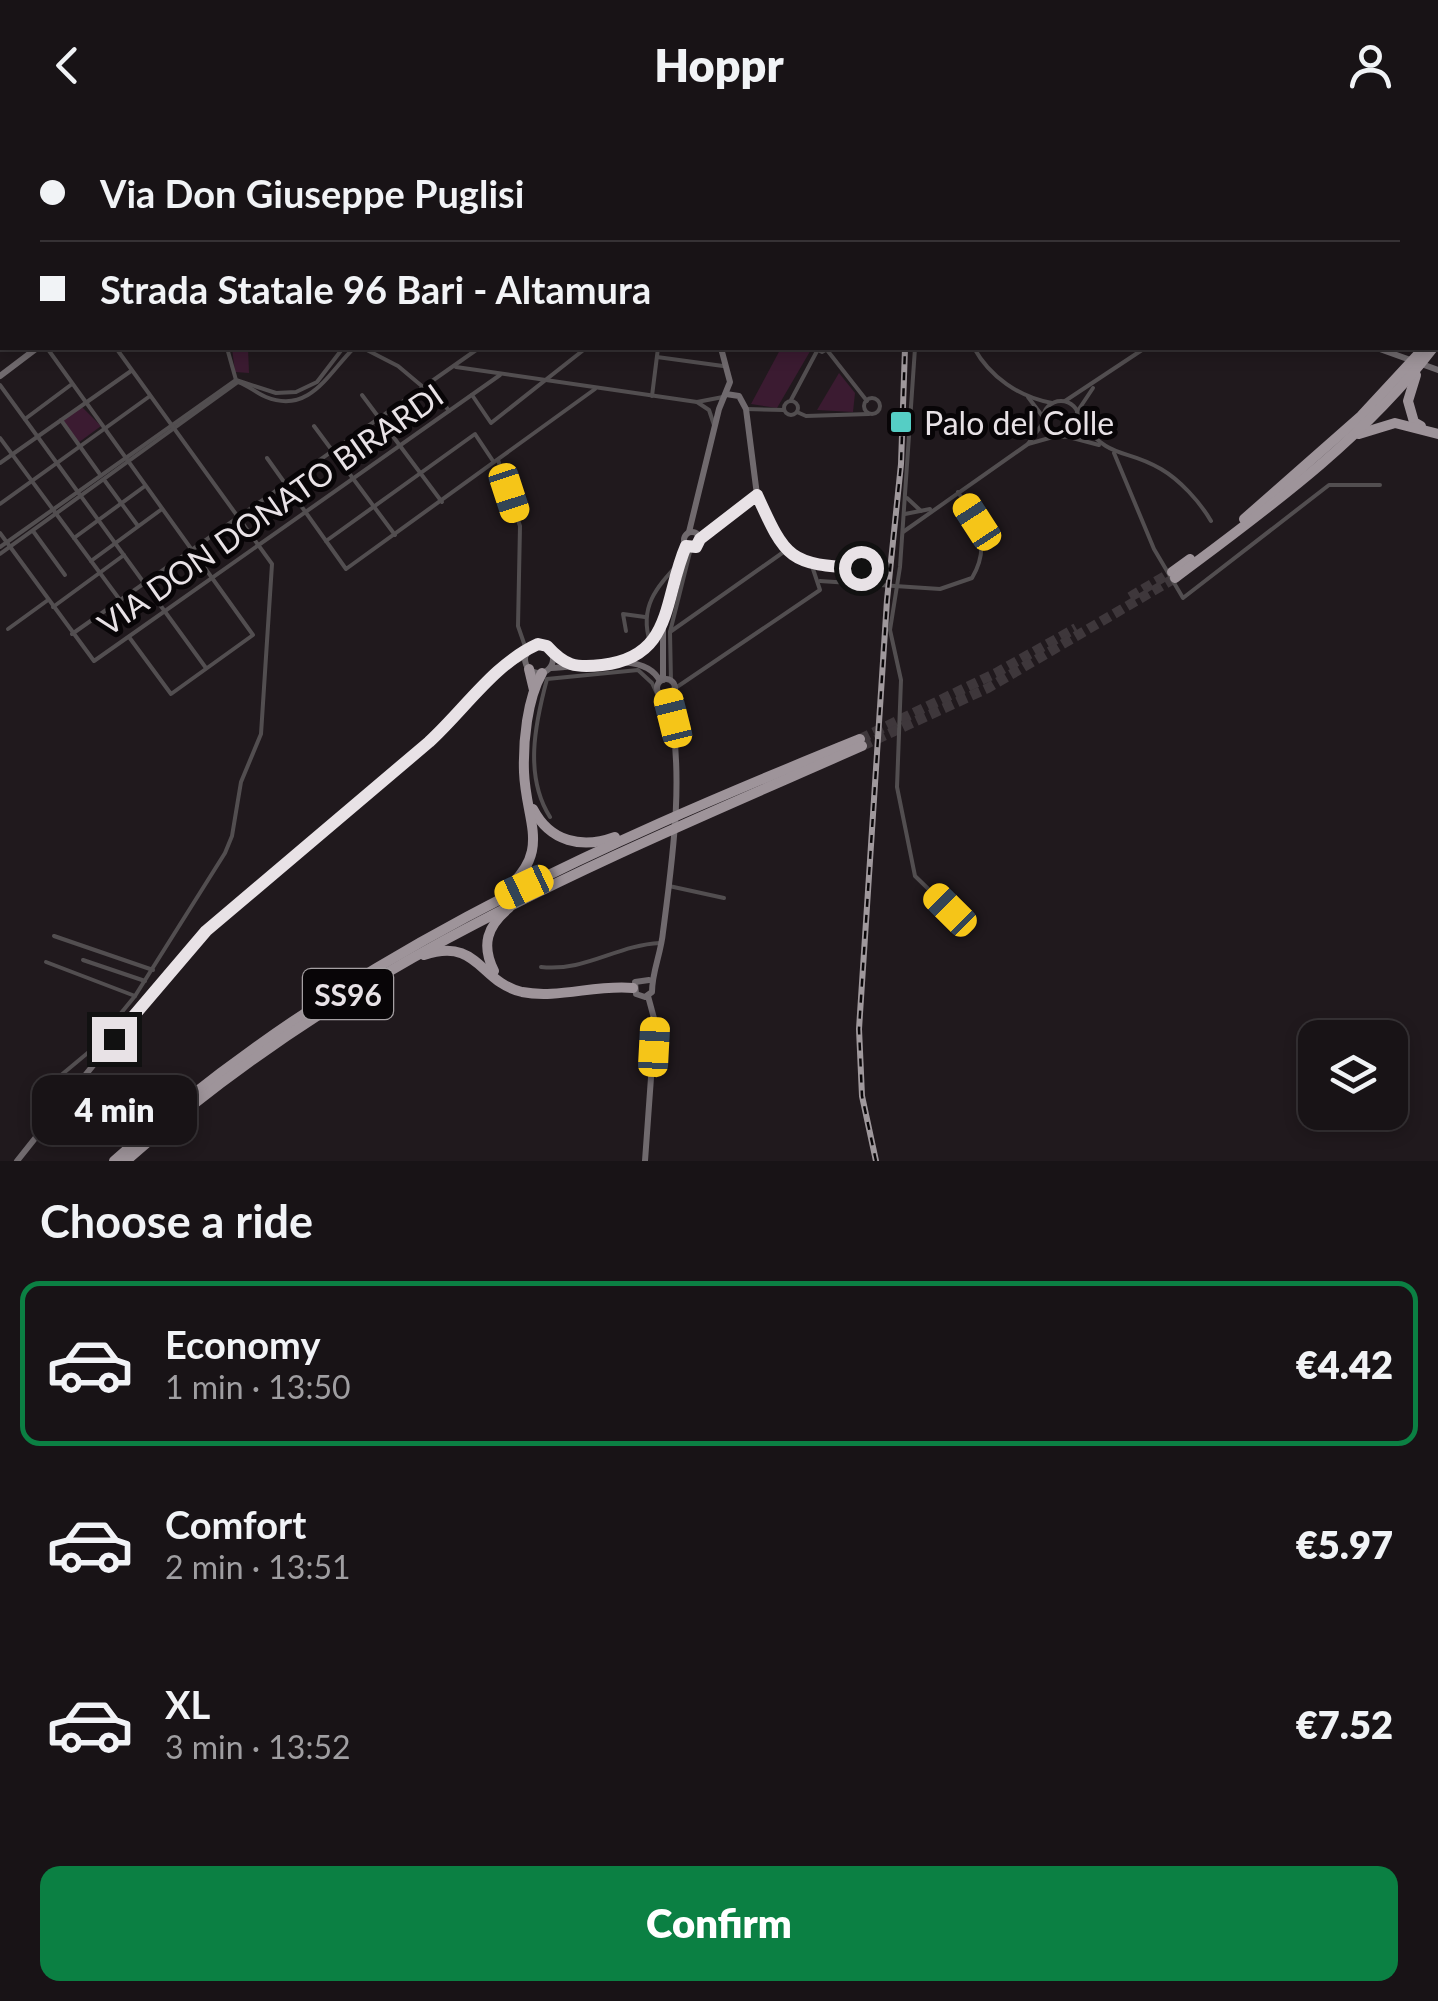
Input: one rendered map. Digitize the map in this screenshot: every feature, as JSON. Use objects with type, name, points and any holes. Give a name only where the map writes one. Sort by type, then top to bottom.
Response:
[{"type":"highway","points":[[1393,382],[1412,350]]},
{"type":"highway","points":[[1429,350],[1298,473],[1174,575],[1292,491],[1345,442],[1429,350]]},
{"type":"highway","points":[[1431,350],[1408,402],[1414,422],[1434,432]]},
{"type":"highway","points":[[1345,442],[1383,423],[1434,432]]},
{"type":"highway","points":[[468,913],[500,894],[530,864],[534,833],[524,771],[534,691],[528,667]]},
{"type":"highway","points":[[534,691],[547,670]]},
{"type":"highway","name":"SS96","points":[[114,1161],[164,1122],[244,1063],[404,961],[544,886],[861,743],[682,813],[468,913],[386,960],[240,1054],[164,1122],[126,1161]]},
{"type":"highway","points":[[530,802],[545,828],[578,843],[608,840],[682,813]]},
{"type":"highway","points":[[497,976],[487,955],[489,929],[510,907],[544,886]]},
{"type":"highway","points":[[404,961],[454,949],[507,986],[528,992],[634,988]]},
{"type":"street","points":[[0,376],[34,350]]},
{"type":"street","points":[[48,350],[252,636],[171,694],[129,637]]},
{"type":"street","points":[[71,1093],[58,1081],[60,1076],[90,1051],[135,996],[232,836],[241,782],[261,734],[272,564],[117,350]]},
{"type":"street","points":[[228,350],[237,381],[266,397],[298,399],[319,390],[356,350]]},
{"type":"street","points":[[237,381],[276,393],[296,392],[317,382],[342,350]]},
{"type":"street","points":[[362,350],[398,366],[412,382],[413,393]]},
{"type":"street","points":[[0,533],[72,634],[476,350]]},
{"type":"street","points":[[472,395],[491,423],[548,382],[584,350]]},
{"type":"street","points":[[652,396],[658,350]]},
{"type":"street","points":[[722,350],[730,382],[746,409],[757,495],[785,550],[812,566],[870,570]]},
{"type":"street","points":[[784,410],[816,350]]},
{"type":"street","points":[[829,350],[866,401]]},
{"type":"street","points":[[916,350],[903,532],[890,630],[901,680],[898,808],[915,876],[950,910],[954,924]]},
{"type":"street","points":[[975,350],[990,371],[1028,398],[1056,436]]},
{"type":"street","points":[[1028,398],[1052,403],[1065,401],[1143,350]]},
{"type":"street","points":[[1383,350],[1436,369]]},
{"type":"street","points":[[657,357],[728,367]]},
{"type":"street","points":[[453,366],[697,402],[740,396]]},
{"type":"street","points":[[0,464],[132,370]]},
{"type":"street","name":"VIA DON DONATO BIRARDI","points":[[72,634],[94,661],[500,375]]},
{"type":"street","points":[[0,554],[237,381]]},
{"type":"street","points":[[412,382],[426,385],[448,411]]},
{"type":"street","points":[[667,683],[670,632],[689,547],[684,540],[730,382]]},
{"type":"street","points":[[24,419],[72,384]]},
{"type":"street","points":[[1064,436],[1074,430],[1078,412],[1096,384]]},
{"type":"street","points":[[0,385],[206,668]]},
{"type":"street","points":[[267,458],[346,569],[595,389]]},
{"type":"street","points":[[362,395],[442,502]]},
{"type":"street","points":[[0,504],[150,396]]},
{"type":"street","points":[[746,409],[784,410],[790,415],[797,412],[806,416],[877,412],[879,404],[874,399],[866,401]]},
{"type":"street","points":[[791,400],[797,403],[797,412]]},
{"type":"street","points":[[866,401],[864,408],[869,414]]},
{"type":"street","points":[[1065,401],[1078,412]]},
{"type":"street","points":[[697,402],[710,410],[714,427]]},
{"type":"street","points":[[1028,444],[1052,403]]},
{"type":"street","points":[[748,428],[754,416],[764,412]]},
{"type":"street","points":[[61,420],[138,526]]},
{"type":"street","points":[[1079,420],[1114,452],[1161,469],[1198,502],[1211,522]]},
{"type":"street","points":[[314,426],[395,536]]},
{"type":"street","points":[[326,541],[475,434],[496,461],[520,526],[518,626],[528,651],[528,667]]},
{"type":"street","points":[[903,532],[1028,444],[1064,436],[1104,446]]},
{"type":"street","points":[[0,438],[120,600]]},
{"type":"street","points":[[1114,452],[1154,548],[1183,598],[1329,485],[1380,485]]},
{"type":"street","points":[[74,538],[145,486]]},
{"type":"street","points":[[818,581],[958,586],[972,578],[980,563],[982,535],[958,492]]},
{"type":"street","points":[[651,645],[645,618],[654,590],[689,547],[757,495]]},
{"type":"street","points":[[905,495],[921,511]]},
{"type":"street","points":[[904,514],[934,508]]},
{"type":"street","points":[[91,560],[162,509]]},
{"type":"street","points":[[0,547],[33,531],[54,512]]},
{"type":"street","points":[[904,514],[917,521]]},
{"type":"street","points":[[33,531],[65,575]]},
{"type":"street","points":[[689,532],[700,539]]},
{"type":"street","points":[[670,632],[785,550]]},
{"type":"street","points":[[53,607],[124,556]]},
{"type":"street","points":[[619,663],[651,645],[663,625],[679,564]]},
{"type":"street","points":[[668,697],[658,692],[667,683],[820,590],[812,566]]},
{"type":"street","points":[[8,629],[48,600]]},
{"type":"street","points":[[626,631],[623,614],[645,618]]},
{"type":"street","points":[[646,1161],[655,1022],[648,996],[653,988],[649,980],[662,942],[674,802],[674,725],[663,625]]},
{"type":"street","points":[[17,1161],[206,931],[452,721],[489,677],[528,651],[547,646],[554,657],[580,667]]},
{"type":"street","points":[[547,670],[554,657]]},
{"type":"street","points":[[512,662],[547,670],[641,664],[667,683]]},
{"type":"street","points":[[550,817],[540,802],[533,741],[546,679],[638,670],[652,683],[666,721],[674,725]]},
{"type":"street","points":[[669,886],[724,898]]},
{"type":"street","points":[[54,936],[152,970]]},
{"type":"street","points":[[541,967],[562,970],[595,963],[632,945],[662,942]]},
{"type":"street","points":[[84,960],[145,981]]},
{"type":"street","points":[[46,962],[135,996]]},
{"type":"street","points":[[648,996],[638,996],[634,988],[638,980],[649,980]]},
{"type":"shaded area","points":[[232,350],[248,350],[249,373],[235,372]]},
{"type":"shaded area","points":[[780,350],[811,350],[777,408],[751,404]]},
{"type":"shaded area","points":[[839,373],[855,393],[853,412],[817,410]]},
{"type":"shaded area","points":[[82,407],[101,426],[78,443],[62,420]]},
{"type":"tunnel","points":[[1130,597],[1172,572]]},
{"type":"tunnel","points":[[862,746],[988,688],[1175,578]]},
{"type":"tunnel","points":[[860,739],[996,673],[1076,628]]},
{"type":"railway","points":[[876,1161],[862,1096],[859,1029],[887,600],[901,464],[905,350]]},
{"type":"place","name":"Palo del Colle","points":[[901,422]]},
{"type":"route","points":[[114,1039],[206,931],[464,711],[499,668],[523,657],[538,644],[547,646],[562,664],[580,667],[619,663],[645,651],[663,625],[686,546],[696,547],[700,539],[757,495],[785,550],[812,566],[861,568]]}]
